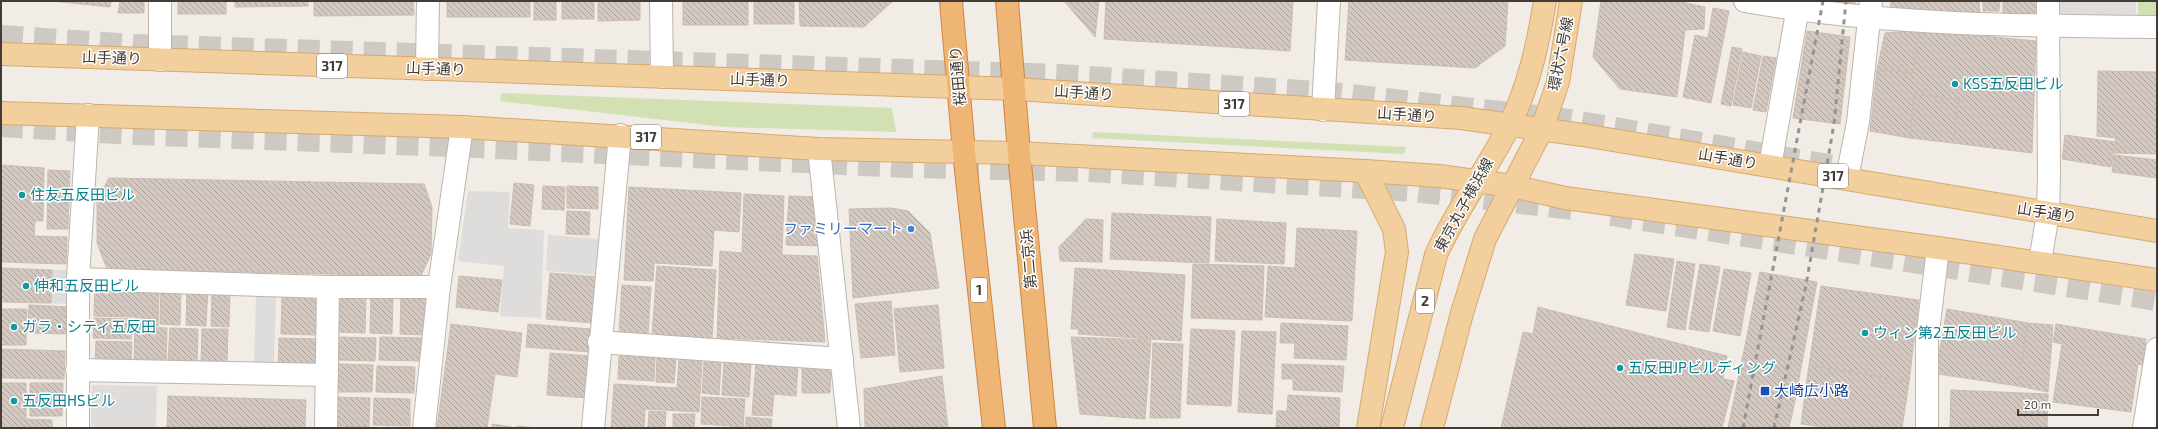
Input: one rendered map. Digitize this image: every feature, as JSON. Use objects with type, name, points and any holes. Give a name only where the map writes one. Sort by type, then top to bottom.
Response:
[{"type":"highway","name":"桜田通り","points":[[951,1],[964,152]]},
{"type":"highway","points":[[1007,1],[1008,27],[1015,89]]},
{"type":"highway","name":"第二京浜","points":[[1015,89],[1019,153],[1045,428]]},
{"type":"highway","name":"1","points":[[964,152],[994,428]]},
{"type":"main road","name":"環状六号線","points":[[1509,126],[1528,80],[1538,42],[1545,1]]},
{"type":"main road","name":"環状六号線","points":[[1542,129],[1558,82],[1571,1]]},
{"type":"main road","name":"山手通り","points":[[1,54],[1015,89],[1461,118],[1509,126],[1542,129],[1847,178],[2048,213],[2157,230]]},
{"type":"main road","name":"317","points":[[1,113],[462,126],[819,149],[1019,153],[1439,176],[1512,186],[1565,198],[2040,262],[2157,280]]},
{"type":"main road","name":"東京丸子横浜線","points":[[1392,428],[1436,255],[1445,235],[1509,126]]},
{"type":"main road","points":[[1432,428],[1462,313],[1485,239],[1542,129]]},
{"type":"main road","points":[[1364,171],[1394,229],[1397,252],[1368,428]]},
{"type":"street","points":[[160,1],[160,60]]},
{"type":"street","points":[[427,69],[428,1]]},
{"type":"street","points":[[661,1],[662,77]]},
{"type":"street","points":[[1323,110],[1329,1]]},
{"type":"street","points":[[1745,1],[1799,6],[1870,9],[2048,26],[2157,27]]},
{"type":"street","points":[[2040,262],[2048,213],[2048,1]]},
{"type":"street","points":[[1770,166],[1799,6]]},
{"type":"street","points":[[1847,178],[1858,122],[1870,9]]},
{"type":"street","points":[[78,428],[78,279],[88,115]]},
{"type":"street","points":[[424,428],[439,287],[462,126]]},
{"type":"street","points":[[593,428],[599,342],[620,136]]},
{"type":"street","points":[[819,149],[849,428]]},
{"type":"street","points":[[1927,428],[1927,340],[1938,248]]},
{"type":"street","points":[[78,279],[328,287],[439,287]]},
{"type":"street","points":[[326,428],[328,287]]},
{"type":"street","points":[[599,342],[842,358]]},
{"type":"street","points":[[2144,428],[2157,349]]},
{"type":"street","points":[[77,370],[327,375]]},
{"type":"green space","points":[[2138,1],[2157,1],[2157,18],[2138,18]]},
{"type":"green space","points":[[501,93],[892,108],[896,132],[725,127],[500,101]]},
{"type":"green space","points":[[1093,132],[1406,147],[1404,154],[1092,138]]},
{"type":"shaded area","points":[[2057,1],[2136,1],[2136,19],[2057,20]]},
{"type":"shaded area","points":[[468,191],[510,192],[508,228],[544,230],[541,318],[500,316],[504,266],[458,261]]},
{"type":"shaded area","points":[[548,235],[600,239],[597,275],[546,271]]},
{"type":"shaded area","points":[[52,270],[67,270],[66,304],[51,303]]},
{"type":"shaded area","points":[[256,297],[276,297],[274,364],[254,363]]},
{"type":"shaded area","points":[[92,385],[157,386],[156,428],[91,428]]},
{"type":"building","points":[[52,1],[111,1],[110,7]]},
{"type":"building","points":[[120,1],[144,1],[144,13],[118,13]]},
{"type":"building","points":[[178,1],[226,1],[226,14],[178,14]]},
{"type":"building","points":[[235,1],[308,1],[308,6],[235,7]]},
{"type":"building","points":[[314,1],[413,1],[414,15],[314,16]]},
{"type":"building","points":[[447,1],[530,1],[530,17],[447,17]]},
{"type":"building","points":[[534,1],[556,1],[556,20],[534,20]]},
{"type":"building","points":[[562,1],[594,1],[594,19],[562,19]]},
{"type":"building","points":[[598,1],[640,1],[640,20],[598,21]]},
{"type":"building","points":[[683,1],[748,1],[748,25],[683,25]]},
{"type":"building","points":[[754,1],[794,1],[794,24],[754,24]]},
{"type":"building","points":[[799,1],[893,1],[864,27],[800,26]]},
{"type":"building","points":[[1064,1],[1099,1],[1095,37]]},
{"type":"building","points":[[1106,1],[1293,1],[1290,51],[1104,39]]},
{"type":"building","points":[[1349,1],[1508,1],[1505,46],[1475,68],[1345,60]]},
{"type":"building","points":[[1601,1],[1677,1],[1705,7],[1704,29],[1685,30],[1677,97],[1620,89],[1593,57]]},
{"type":"building","points":[[1834,1],[1855,1],[1855,4]]},
{"type":"building","points":[[1891,1],[1921,1],[1921,11],[1890,10]]},
{"type":"building","points":[[1921,1],[1950,1],[1950,13],[1921,11]]},
{"type":"building","points":[[1950,1],[1979,1],[1980,14],[1950,13]]},
{"type":"building","points":[[1983,1],[2000,1],[1999,11],[1983,11]]},
{"type":"building","points":[[2003,1],[2040,1],[2040,9],[2033,15],[2003,13]]},
{"type":"building","points":[[1713,8],[1729,11],[1711,103],[1683,97],[1695,35],[1708,38]]},
{"type":"building","name":"KSS五反田ビル","points":[[1920,30],[2036,41],[2032,153],[1953,143],[1959,100],[1914,94],[1910,138],[1870,131],[1877,69],[1913,73]]},
{"type":"building","points":[[1920,30],[1913,73],[1877,69],[1885,33]]},
{"type":"building","points":[[1807,31],[1850,37],[1840,124],[1793,118]]},
{"type":"building","points":[[1732,47],[1742,49],[1731,106],[1721,104]]},
{"type":"building","points":[[1743,52],[1761,56],[1751,108],[1733,105]]},
{"type":"building","points":[[1763,56],[1776,58],[1766,112],[1753,110]]},
{"type":"building","points":[[2098,71],[2157,72],[2157,154],[2114,153],[2116,138],[2097,136]]},
{"type":"building","points":[[1914,94],[1959,100],[1953,143],[1910,138]]},
{"type":"building","points":[[2065,135],[2115,142],[2111,167],[2062,159]]},
{"type":"building","points":[[2114,155],[2157,160],[2157,178],[2112,172]]},
{"type":"building","name":"住友五反田ビル","points":[[1,165],[44,168],[43,221],[35,221],[34,236],[67,237],[66,264],[1,262]]},
{"type":"building","points":[[48,170],[70,171],[68,229],[47,229]]},
{"type":"building","points":[[109,178],[424,184],[432,207],[431,254],[421,276],[107,269],[97,243],[97,200]]},
{"type":"building","points":[[514,183],[534,185],[530,226],[510,224]]},
{"type":"building","points":[[543,186],[565,187],[564,210],[542,209]]},
{"type":"building","points":[[567,186],[598,187],[598,209],[567,208]]},
{"type":"building","points":[[629,187],[741,193],[739,232],[714,230],[712,266],[654,263],[653,281],[624,280]]},
{"type":"building","points":[[744,194],[784,196],[782,255],[817,256],[825,342],[717,338],[720,251],[742,253]]},
{"type":"building","points":[[789,196],[816,197],[821,246],[786,245]]},
{"type":"building","points":[[891,208],[908,211],[930,233],[939,288],[853,298],[849,209]]},
{"type":"building","points":[[567,211],[590,212],[589,235],[566,234]]},
{"type":"building","points":[[1112,213],[1211,217],[1209,263],[1110,259]]},
{"type":"building","points":[[1086,219],[1103,220],[1102,262],[1060,261],[1059,247]]},
{"type":"building","points":[[1217,219],[1286,223],[1284,264],[1215,261]]},
{"type":"building","points":[[1297,228],[1357,231],[1352,321],[1265,317],[1268,266],[1295,268]]},
{"type":"building","points":[[1635,254],[1674,259],[1666,311],[1626,305]]},
{"type":"building","points":[[1677,261],[1695,264],[1685,330],[1667,327]]},
{"type":"building","points":[[1193,264],[1264,266],[1262,320],[1191,318]]},
{"type":"building","points":[[1700,264],[1720,267],[1709,332],[1689,329]]},
{"type":"building","points":[[657,266],[716,270],[712,339],[652,336]]},
{"type":"building","name":"伸和五反田ビル","points":[[1,268],[52,270],[51,303],[1,302]]},
{"type":"building","points":[[1075,268],[1185,275],[1181,341],[1078,334],[1079,329],[1071,329]]},
{"type":"building","points":[[1724,269],[1751,273],[1740,336],[1713,331]]},
{"type":"building","name":"大崎広小路","points":[[1760,272],[1817,282],[1793,411],[1789,428],[1728,428]]},
{"type":"building","points":[[550,273],[597,277],[593,323],[546,319]]},
{"type":"building","points":[[459,276],[502,280],[498,312],[456,307]]},
{"type":"building","points":[[622,285],[651,287],[648,334],[619,333]]},
{"type":"building","name":"ウィン第2五反田ビル","points":[[1821,286],[1919,300],[1909,382],[1809,365]]},
{"type":"building","points":[[161,287],[181,287],[180,325],[160,324]]},
{"type":"building","points":[[187,288],[208,288],[206,326],[186,325]]},
{"type":"building","points":[[95,289],[159,291],[158,326],[134,325],[135,317],[94,316]]},
{"type":"building","points":[[212,290],[230,291],[229,327],[211,326]]},
{"type":"building","points":[[401,294],[426,295],[425,335],[400,334]]},
{"type":"building","points":[[338,295],[366,295],[365,333],[337,332]]},
{"type":"building","points":[[371,295],[393,296],[392,334],[370,333]]},
{"type":"building","points":[[282,297],[319,298],[318,335],[281,334]]},
{"type":"building","points":[[891,301],[895,355],[861,358],[855,304]]},
{"type":"building","points":[[29,305],[70,307],[69,334],[28,333]]},
{"type":"building","points":[[938,305],[944,368],[900,372],[894,309]]},
{"type":"building","name":"五反田JPビルディング","points":[[1538,307],[1727,356],[1723,379],[1734,381],[1722,428],[1501,428],[1523,332],[1533,334]]},
{"type":"building","name":"ガラ・シティ五反田","points":[[1,309],[27,309],[26,345],[1,345]]},
{"type":"building","points":[[1947,309],[2028,323],[2018,386],[1938,374],[1937,366]]},
{"type":"building","points":[[94,318],[132,319],[131,339],[93,338]]},
{"type":"building","points":[[1281,323],[1348,326],[1346,360],[1294,358],[1295,343],[1280,343]]},
{"type":"building","points":[[2028,323],[2053,325],[2048,392],[2018,386]]},
{"type":"building","points":[[451,324],[522,333],[517,377],[495,374],[487,428],[437,428]]},
{"type":"building","points":[[528,324],[591,329],[589,352],[526,347]]},
{"type":"building","points":[[2056,324],[2146,339],[2142,365],[2138,364],[2131,412],[2053,402],[2062,344],[2053,342]]},
{"type":"building","points":[[135,327],[167,328],[166,364],[134,363]]},
{"type":"building","points":[[170,328],[198,329],[197,361],[168,360]]},
{"type":"building","points":[[202,329],[228,329],[227,363],[201,363]]},
{"type":"building","points":[[1191,329],[1235,331],[1231,406],[1187,404]]},
{"type":"building","points":[[1242,331],[1276,332],[1272,414],[1238,412]]},
{"type":"building","points":[[340,337],[376,338],[375,361],[339,360]]},
{"type":"building","points":[[380,337],[422,338],[421,361],[379,360]]},
{"type":"building","points":[[1071,337],[1151,340],[1145,419],[1080,414]]},
{"type":"building","points":[[279,338],[319,339],[319,367],[278,366]]},
{"type":"building","points":[[96,341],[132,342],[131,362],[95,361]]},
{"type":"building","points":[[1153,343],[1183,344],[1180,418],[1150,418]]},
{"type":"building","points":[[1,349],[65,351],[64,379],[1,378]]},
{"type":"building","points":[[550,353],[591,356],[588,398],[547,395]]},
{"type":"building","points":[[619,356],[655,358],[654,381],[618,379]]},
{"type":"building","points":[[657,356],[676,357],[674,383],[656,382]]},
{"type":"building","points":[[679,359],[702,360],[699,412],[645,409],[644,428],[611,428],[614,384],[677,388]]},
{"type":"building","points":[[724,361],[751,363],[749,397],[722,395]]},
{"type":"building","points":[[704,362],[721,363],[719,395],[702,393]]},
{"type":"building","points":[[756,363],[798,366],[796,396],[774,394],[772,416],[752,415]]},
{"type":"building","points":[[338,364],[373,365],[372,392],[337,392]]},
{"type":"building","points":[[1282,364],[1344,366],[1342,392],[1293,390],[1293,379],[1282,379]]},
{"type":"building","points":[[1809,365],[1909,382],[1902,428],[1832,428],[1801,424]]},
{"type":"building","points":[[377,366],[415,367],[414,393],[376,392]]},
{"type":"building","points":[[802,367],[825,367],[831,373],[830,393],[802,393]]},
{"type":"building","points":[[942,376],[948,428],[865,428],[864,389]]},
{"type":"building","name":"五反田HSビル","points":[[1,383],[26,383],[26,419],[52,420],[52,428],[1,428]]},
{"type":"building","points":[[30,383],[63,383],[62,416],[30,416]]},
{"type":"building","points":[[1951,390],[2048,394],[2047,428],[1950,428]]},
{"type":"building","points":[[1288,395],[1340,398],[1339,428],[1276,428],[1277,411],[1287,411]]},
{"type":"building","points":[[168,396],[306,400],[305,428],[161,428],[167,427]]},
{"type":"building","points":[[335,397],[370,398],[369,427],[334,426]]},
{"type":"building","points":[[702,397],[745,399],[743,427],[701,424]]},
{"type":"building","points":[[374,398],[410,399],[410,426],[373,425]]},
{"type":"building","points":[[649,411],[666,412],[665,428],[648,428]]},
{"type":"building","points":[[673,414],[695,414],[694,428],[673,428]]},
{"type":"building","points":[[746,417],[772,419],[771,428],[745,428]]},
{"type":"building","points":[[492,424],[512,427],[512,428],[492,428]]},
{"type":"building","points":[[517,426],[538,428],[517,428]]},
{"type":"tunnel","points":[[1,36],[134,45],[1059,75],[1332,93],[1563,119],[1856,170]]},
{"type":"tunnel","points":[[1,126],[135,134],[476,147],[909,167],[1089,171],[1414,191],[1573,209]]},
{"type":"tunnel","points":[[1611,215],[2157,300]]},
{"type":"railway","points":[[1743,428],[1823,1]]},
{"type":"railway","points":[[1774,428],[1806,285],[1834,124],[1846,1]]},
{"type":"place","name":"KSS五反田ビル","points":[[1955,84]]},
{"type":"place","name":"住友五反田ビル","points":[[22,195]]},
{"type":"place","name":"ファミリーマート","points":[[911,229]]},
{"type":"place","name":"伸和五反田ビル","points":[[26,286]]},
{"type":"place","name":"ガラ・シティ五反田","points":[[14,327]]},
{"type":"place","name":"ウィン第2五反田ビル","points":[[1865,333]]},
{"type":"place","name":"五反田JPビルディング","points":[[1620,368]]},
{"type":"place","name":"大崎広小路","points":[[1765,391]]},
{"type":"place","name":"五反田HSビル","points":[[14,401]]}]
